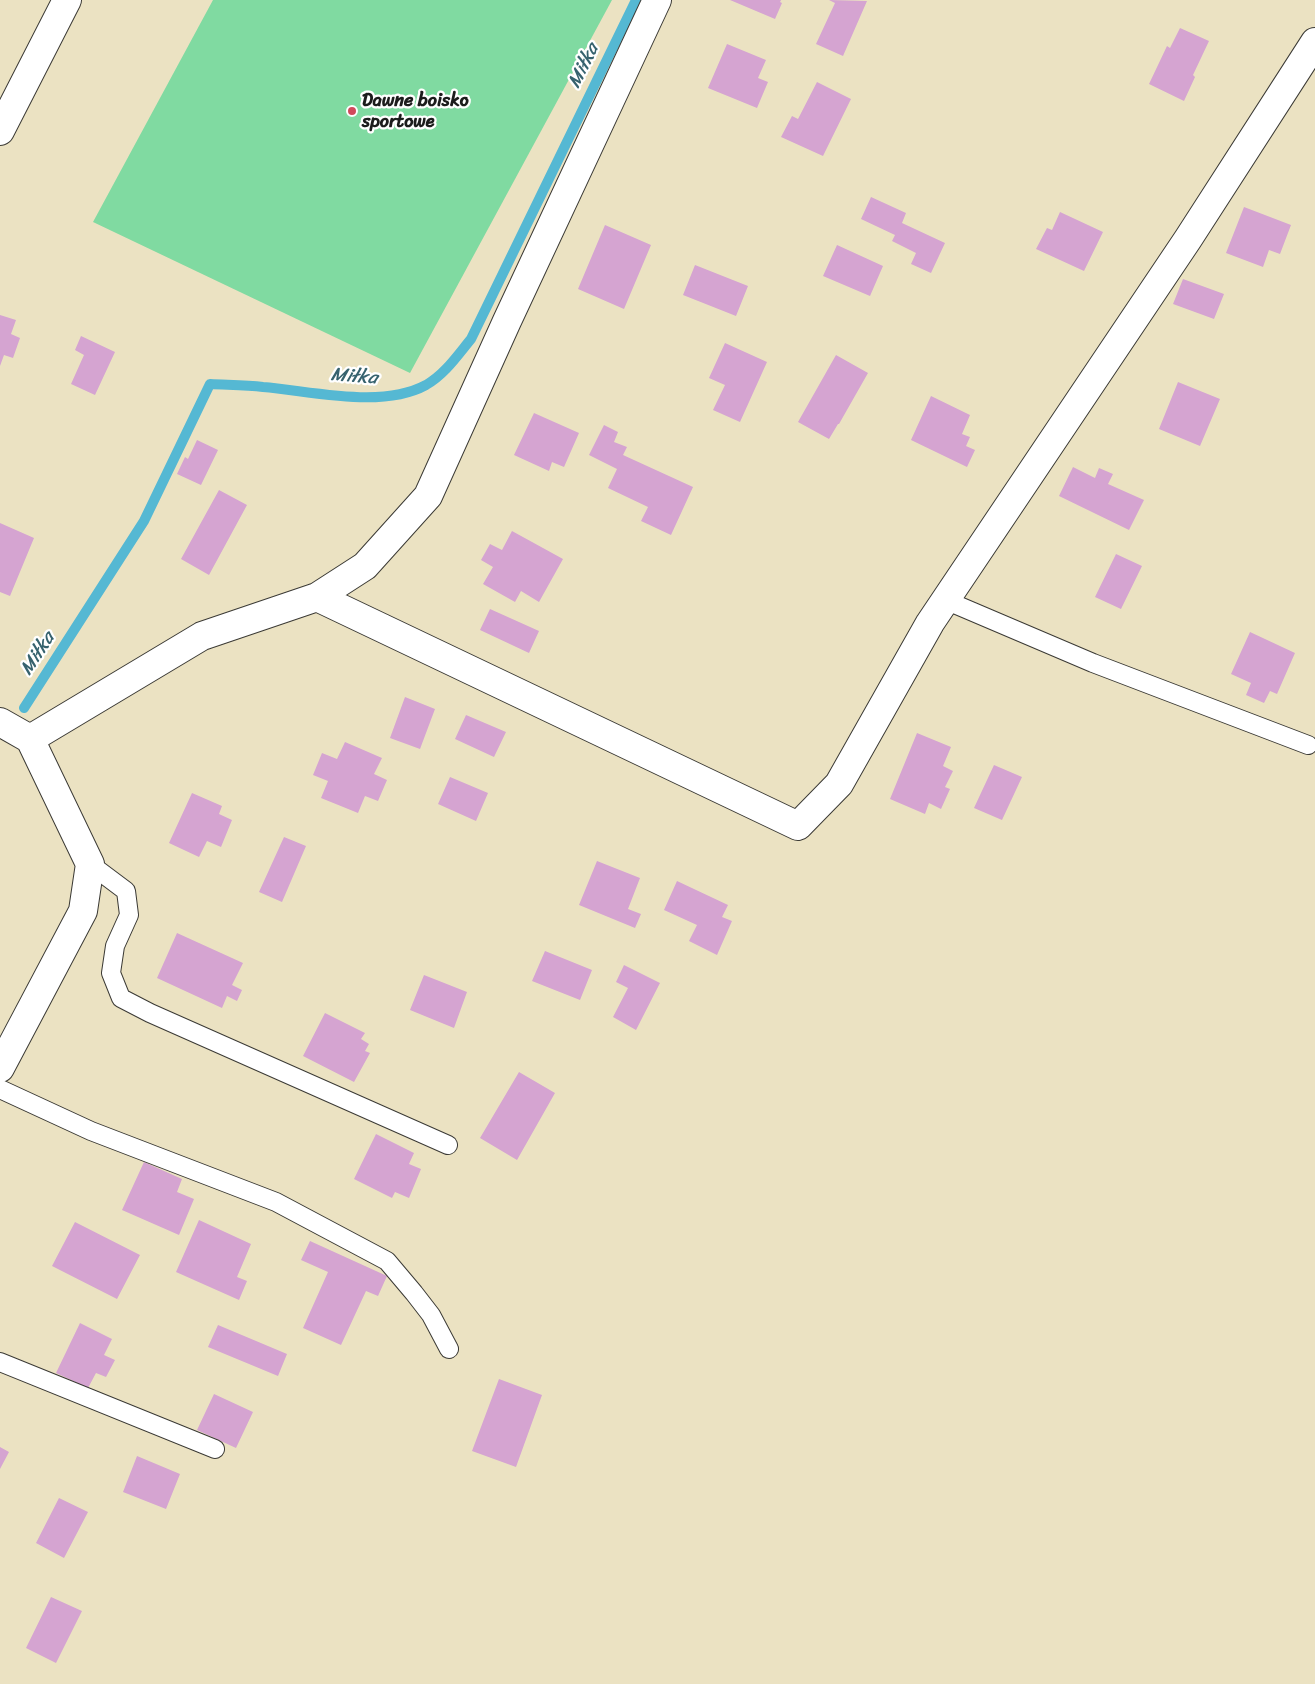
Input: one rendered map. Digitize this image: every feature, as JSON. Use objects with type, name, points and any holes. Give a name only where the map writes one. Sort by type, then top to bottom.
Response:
[{"type":"street","points":[[0,131],[67,0]]},
{"type":"street","points":[[30,739],[202,636],[317,597],[365,566],[428,496],[507,321],[657,0]]},
{"type":"street","points":[[317,597],[798,826],[839,784],[930,623],[1188,240],[1315,42]]},
{"type":"street","points":[[0,722],[30,739],[90,864],[83,911],[0,1068]]},
{"type":"lane","points":[[945,600],[1093,662],[1308,745]]},
{"type":"lane","points":[[90,864],[126,891],[129,915],[115,946],[111,973],[121,998],[150,1013],[448,1145]]},
{"type":"lane","points":[[0,1089],[91,1131],[276,1202],[387,1261],[431,1316],[449,1349]]},
{"type":"lane","points":[[0,1362],[215,1449]]},
{"type":"green space","name":"Dawne boisko sportowe","points":[[213,0],[612,0],[410,373],[93,222]]},
{"type":"building","points":[[730,0],[781,0],[780,2],[782,3],[775,19]]},
{"type":"building","points":[[829,0],[867,1],[843,56],[816,44],[835,3]]},
{"type":"building","points":[[1180,28],[1209,41],[1193,75],[1195,77],[1184,101],[1149,84],[1167,46],[1170,48]]},
{"type":"building","points":[[727,44],[766,60],[758,78],[768,82],[757,108],[708,88]]},
{"type":"building","points":[[817,82],[851,99],[823,156],[781,137],[792,116],[798,119]]},
{"type":"building","points":[[871,197],[906,213],[902,223],[945,243],[931,273],[911,264],[916,253],[892,241],[895,235],[861,219]]},
{"type":"building","points":[[1244,207],[1291,225],[1280,254],[1269,250],[1263,267],[1226,253]]},
{"type":"building","points":[[1060,212],[1103,232],[1084,271],[1036,249],[1047,228],[1052,230]]},
{"type":"building","points":[[605,225],[651,245],[624,309],[578,289]]},
{"type":"building","points":[[837,245],[883,266],[870,296],[823,276]]},
{"type":"building","points":[[695,265],[748,286],[736,316],[683,295]]},
{"type":"building","points":[[1183,279],[1224,294],[1214,319],[1173,304]]},
{"type":"building","points":[[0,315],[16,320],[11,334],[20,338],[13,358],[4,355],[0,366]]},
{"type":"building","points":[[81,336],[115,352],[95,395],[71,384],[84,355],[75,350]]},
{"type":"building","points":[[725,343],[767,362],[740,422],[713,410],[725,385],[709,378]]},
{"type":"building","points":[[836,355],[868,373],[829,439],[798,422]]},
{"type":"building","points":[[1178,382],[1220,399],[1200,446],[1159,429]]},
{"type":"building","points":[[931,396],[970,415],[962,434],[970,437],[966,446],[975,450],[967,467],[911,440]]},
{"type":"building","points":[[534,413],[579,433],[564,467],[552,462],[549,471],[514,455]]},
{"type":"building","points":[[604,425],[618,432],[614,442],[627,447],[623,455],[693,487],[671,535],[641,521],[648,507],[608,488],[617,469],[589,455]]},
{"type":"building","points":[[197,440],[218,450],[201,485],[177,474],[185,457],[188,459]]},
{"type":"building","points":[[1073,467],[1095,478],[1099,468],[1113,474],[1108,484],[1144,500],[1129,530],[1059,496]]},
{"type":"building","points":[[219,490],[247,505],[209,575],[181,559]]},
{"type":"building","points":[[0,523],[34,538],[10,596],[0,592]]},
{"type":"building","points":[[512,531],[563,559],[539,602],[521,591],[515,602],[483,584],[493,567],[481,560],[490,544],[502,550]]},
{"type":"building","points":[[1116,554],[1142,566],[1121,609],[1095,597]]},
{"type":"building","points":[[490,609],[539,631],[529,653],[480,630]]},
{"type":"building","points":[[1250,632],[1295,653],[1277,694],[1270,691],[1264,703],[1246,695],[1251,683],[1231,674]]},
{"type":"building","points":[[405,697],[435,709],[420,749],[390,738]]},
{"type":"building","points":[[466,715],[506,732],[494,757],[455,739]]},
{"type":"building","points":[[917,733],[951,747],[943,766],[953,771],[945,787],[950,789],[941,809],[929,803],[925,814],[890,799]]},
{"type":"building","points":[[345,742],[382,758],[374,774],[387,780],[378,801],[365,796],[358,813],[321,798],[328,781],[313,775],[322,753],[337,759]]},
{"type":"building","points":[[994,765],[1022,777],[1002,820],[974,808]]},
{"type":"building","points":[[450,777],[488,793],[476,821],[438,804]]},
{"type":"building","points":[[192,793],[222,806],[219,814],[232,820],[221,847],[207,841],[199,857],[169,843]]},
{"type":"building","points":[[284,837],[306,846],[282,902],[259,892]]},
{"type":"building","points":[[597,861],[640,878],[628,909],[641,914],[635,928],[579,905]]},
{"type":"building","points":[[677,881],[728,905],[722,917],[732,921],[717,955],[689,941],[697,925],[664,910]]},
{"type":"building","points":[[177,933],[243,963],[232,985],[242,990],[237,1001],[227,996],[222,1008],[157,978]]},
{"type":"building","points":[[545,951],[592,970],[580,1000],[532,981]]},
{"type":"building","points":[[624,965],[660,983],[636,1030],[613,1017],[628,988],[616,982]]},
{"type":"building","points":[[424,975],[467,992],[454,1028],[410,1010]]},
{"type":"building","points":[[325,1013],[365,1033],[361,1039],[369,1044],[365,1051],[370,1053],[354,1082],[303,1056]]},
{"type":"building","points":[[519,1072],[555,1093],[517,1160],[480,1138]]},
{"type":"building","points":[[376,1134],[414,1153],[409,1164],[421,1169],[409,1198],[395,1192],[392,1198],[354,1179]]},
{"type":"building","points":[[144,1162],[182,1179],[177,1192],[194,1199],[179,1235],[122,1210]]},
{"type":"building","points":[[199,1220],[251,1244],[237,1277],[247,1281],[239,1300],[176,1272]]},
{"type":"building","points":[[75,1222],[140,1255],[117,1299],[52,1266]]},
{"type":"building","points":[[310,1241],[387,1276],[378,1296],[366,1291],[341,1345],[303,1328],[328,1272],[301,1260]]},
{"type":"building","points":[[80,1323],[112,1339],[104,1355],[115,1360],[106,1377],[96,1373],[88,1388],[56,1373]]},
{"type":"building","points":[[218,1325],[287,1354],[278,1376],[208,1347]]},
{"type":"building","points":[[499,1379],[542,1395],[516,1467],[472,1451]]},
{"type":"building","points":[[214,1394],[253,1412],[236,1448],[197,1430]]},
{"type":"building","points":[[0,1447],[9,1452],[0,1469]]},
{"type":"building","points":[[137,1456],[180,1474],[166,1509],[123,1492]]},
{"type":"building","points":[[59,1498],[88,1512],[64,1558],[36,1543]]},
{"type":"building","points":[[51,1597],[82,1611],[56,1663],[26,1648]]},
{"type":"waterway","name":"Miłka","points":[[24,708],[144,521],[210,384],[257,386],[346,396],[389,396],[408,392],[426,385],[439,376],[450,364],[471,339],[636,0]]},
{"type":"place","name":"Dawne boisko sportowe","points":[[352,111]]}]
